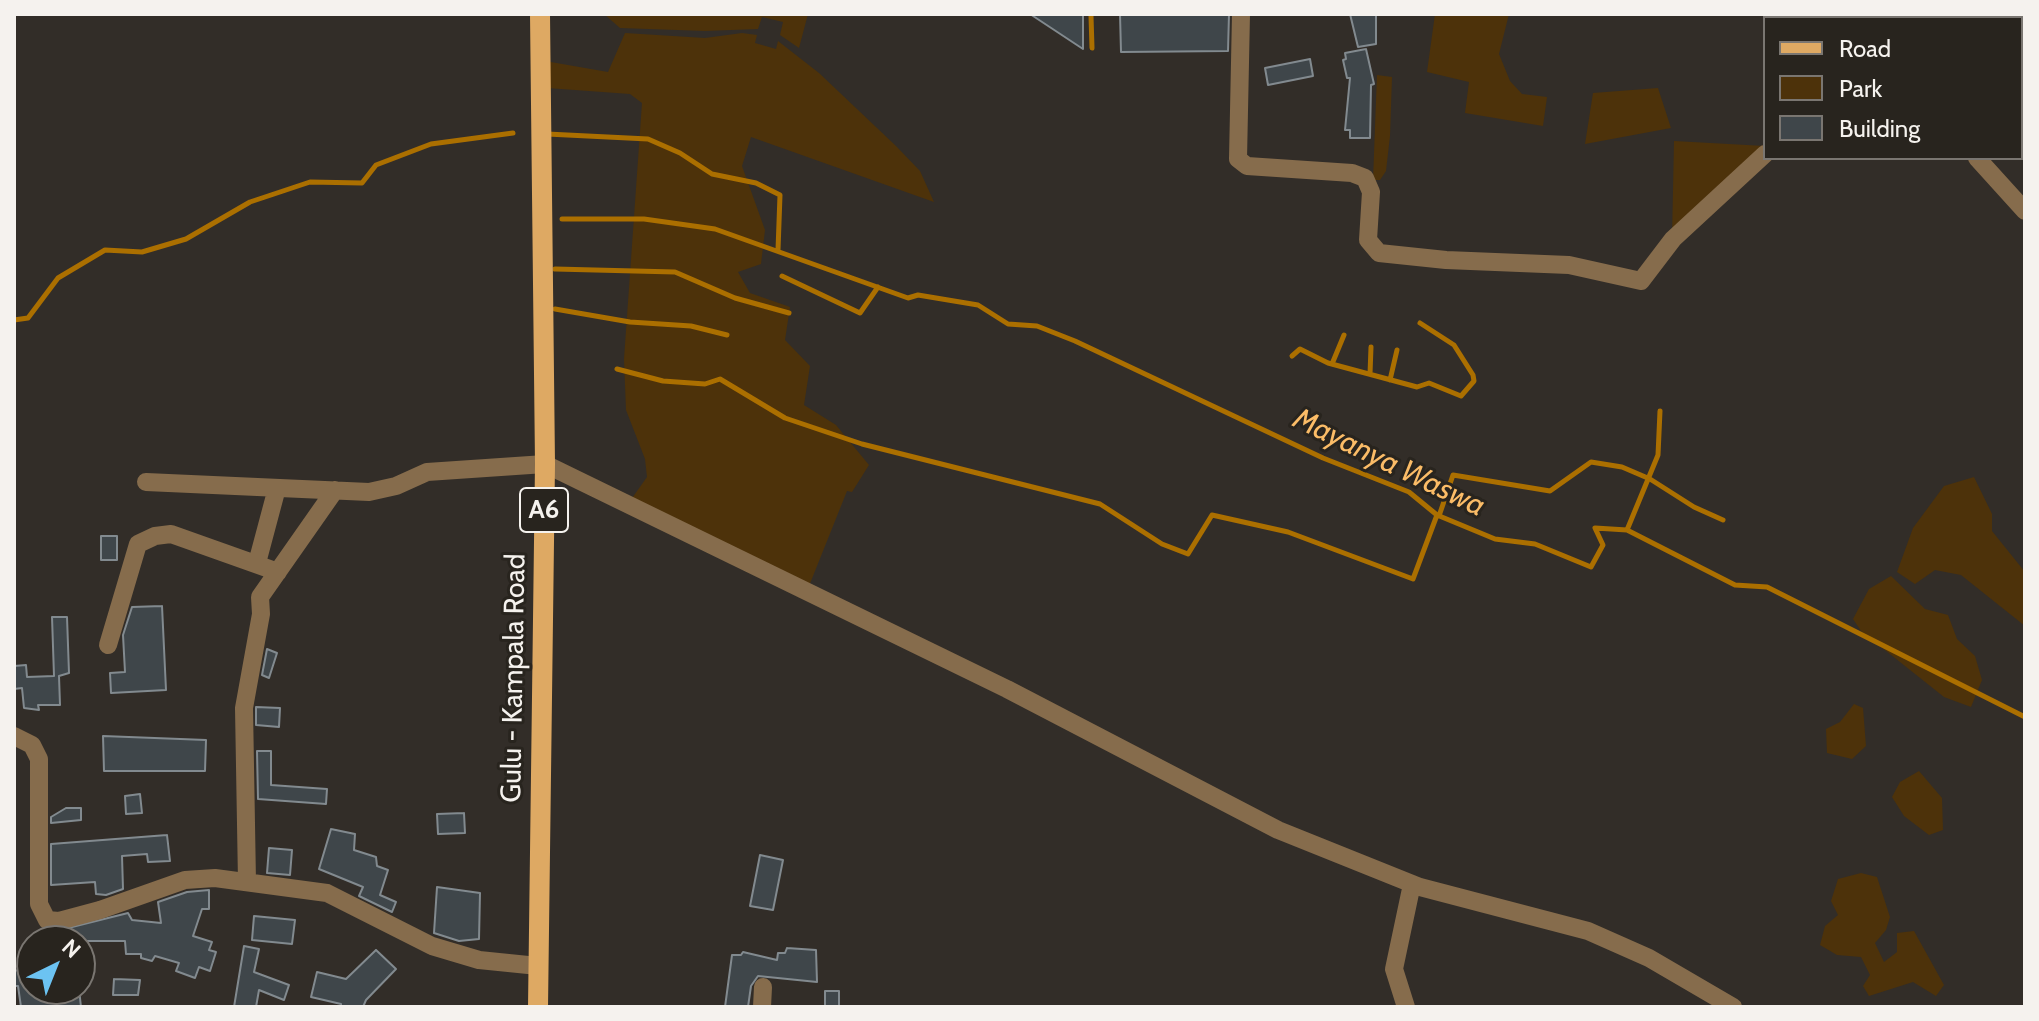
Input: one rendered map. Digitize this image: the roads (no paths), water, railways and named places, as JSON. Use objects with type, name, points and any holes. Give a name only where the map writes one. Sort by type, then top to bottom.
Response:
[{"type":"main road","name":"Gulu - Kampala Road","points":[[538,1007],[545,464],[540,14]]},
{"type":"street","points":[[1241,14],[1238,159],[1247,166],[1352,173],[1365,178],[1371,192],[1368,240],[1379,253],[1446,260],[1569,265],[1641,281],[1673,239],[1763,156]]},
{"type":"street","points":[[1979,160],[2025,211]]},
{"type":"street","points":[[146,482],[369,492],[396,486],[427,472],[545,464],[1007,689],[1278,830],[1412,884],[1588,931],[1649,958],[1733,1007]]},
{"type":"street","points":[[257,563],[277,488]]},
{"type":"street","points":[[247,882],[244,708],[261,614],[260,597],[335,490]]},
{"type":"street","points":[[108,645],[138,544],[171,534],[278,572]]},
{"type":"street","points":[[14,736],[32,745],[39,759],[39,904],[47,920],[59,921],[100,910],[185,880],[215,878],[327,893],[432,946],[479,960],[538,966]]},
{"type":"street","points":[[1406,1007],[1394,969],[1412,884]]},
{"type":"street","points":[[762,1007],[763,987]]},
{"type":"waterway","points":[[1091,16],[1092,48]]},
{"type":"waterway","name":"Mayanya Waswa","points":[[14,320],[28,318],[58,278],[105,250],[142,252],[186,239],[250,202],[310,182],[362,183],[376,165],[431,144],[513,133]]},
{"type":"waterway","name":"Mayanya Waswa","points":[[547,134],[648,139],[680,153],[712,174],[756,183],[780,195],[778,250]]},
{"type":"waterway","name":"Mayanya Waswa","points":[[562,219],[644,219],[715,229],[908,298],[918,295],[978,305],[1008,324],[1037,326],[1075,341],[1323,458],[1409,492],[1437,515],[1495,539],[1535,544],[1591,567],[1603,545],[1595,528],[1627,530],[1735,585],[1767,587],[2025,717]]},
{"type":"waterway","points":[[555,269],[675,272],[735,298],[789,313]]},
{"type":"waterway","points":[[782,276],[860,313],[878,287]]},
{"type":"waterway","points":[[555,309],[630,322],[691,326],[727,335]]},
{"type":"waterway","points":[[1292,356],[1300,349],[1328,363],[1417,387],[1429,383],[1461,396],[1474,381],[1473,375],[1454,345],[1420,323]]},
{"type":"waterway","points":[[1332,364],[1344,335]]},
{"type":"waterway","points":[[1370,374],[1371,347]]},
{"type":"waterway","points":[[1390,380],[1397,350]]},
{"type":"waterway","points":[[617,369],[663,381],[705,384],[720,379],[785,418],[862,444],[1100,504],[1162,544],[1188,554],[1212,515],[1288,532],[1413,579],[1437,515]]},
{"type":"waterway","points":[[1627,530],[1658,455],[1660,411]]},
{"type":"waterway","points":[[1439,516],[1453,475],[1550,491],[1591,462],[1622,467],[1650,479],[1694,507],[1723,520]]}]
